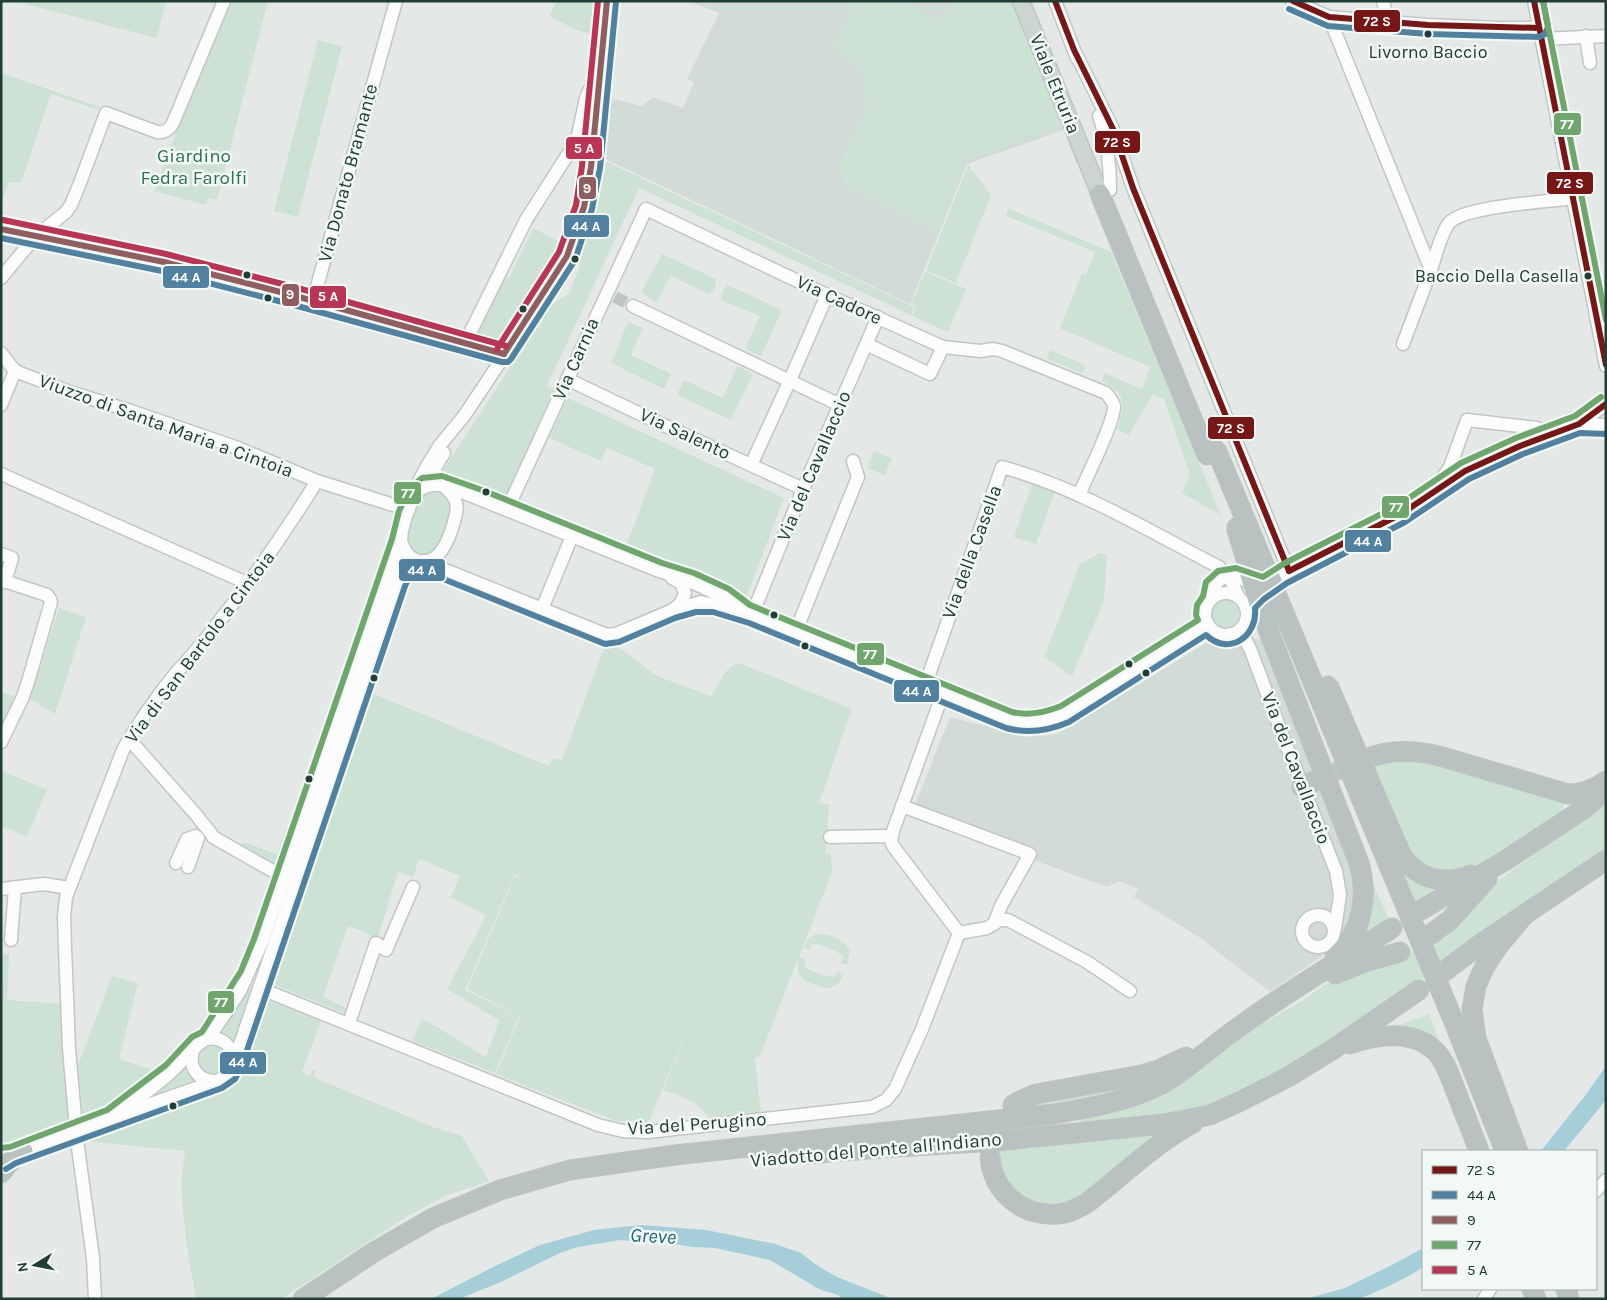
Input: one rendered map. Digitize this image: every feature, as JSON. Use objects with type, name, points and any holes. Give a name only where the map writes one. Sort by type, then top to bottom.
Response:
[{"type":"highway","points":[[1105,192],[1212,452],[1259,551],[1321,671],[1400,852],[1408,865],[1414,870],[1429,877],[1443,880],[1460,879],[1506,860]]},
{"type":"highway","points":[[1212,452],[1269,632],[1359,863],[1364,883],[1361,915],[1354,934],[1337,956],[1289,994]]},
{"type":"highway","points":[[1236,527],[1362,830],[1492,1150]]},
{"type":"highway","points":[[1259,551],[1506,1150]]},
{"type":"highway","points":[[1366,759],[1392,752],[1422,752],[1568,794],[1586,792],[1606,781]]},
{"type":"highway","points":[[1302,786],[1321,778]]},
{"type":"highway","points":[[1421,910],[1506,860],[1592,802],[1606,787]]},
{"type":"highway","points":[[1431,934],[1450,920],[1473,893],[1506,860]]},
{"type":"highway","points":[[1442,973],[1606,860]]},
{"type":"highway","points":[[1518,1150],[1476,1038],[1472,1009],[1480,974],[1499,945],[1525,914]]},
{"type":"highway","name":"Viadotto del Ponte all'Indiano","points":[[1186,1068],[1239,1026],[1392,928]]},
{"type":"highway","name":"Viadotto del Ponte all'Indiano","points":[[303,1299],[374,1252],[423,1223],[484,1196],[535,1179],[570,1170],[675,1155],[1076,1111],[1126,1099],[1157,1086],[1248,1031],[1334,975],[1365,962],[1400,952]]},
{"type":"highway","name":"Viadotto del Ponte all'Indiano","points":[[325,1299],[392,1254],[451,1222],[509,1199],[569,1182],[640,1172],[814,1153],[997,1141],[1164,1124],[1210,1115],[1288,1077],[1332,1050],[1419,990]]},
{"type":"highway","points":[[1014,1105],[1036,1094],[1129,1078],[1158,1070],[1239,1026]]},
{"type":"highway","points":[[1332,1050],[1380,1036],[1412,1038],[1421,1041],[1436,1052],[1445,1065],[1480,1150]]},
{"type":"highway","points":[[990,1157],[1000,1189],[1006,1196],[1018,1205],[1032,1211],[1058,1214],[1076,1209],[1087,1202],[1158,1144],[1210,1115]]},
{"type":"highway","points":[[1,1172],[11,1160],[8,1158]]},
{"type":"main road","name":"Viale Etruria","points":[[1021,1],[1105,192]]},
{"type":"main road","name":"Viale Etruria","points":[[1033,1],[1105,192]]},
{"type":"street","points":[[1,278],[35,237],[71,206],[106,113],[157,132],[165,132],[169,129],[224,1]]},
{"type":"street","name":"Via Donato Bramante","points":[[313,301],[396,1]]},
{"type":"street","points":[[208,1039],[232,1005],[248,975],[262,942],[401,541],[403,527],[417,493],[419,481],[440,445],[464,416],[567,256],[580,220],[592,167],[607,1]]},
{"type":"street","points":[[606,18],[618,1]]},
{"type":"street","points":[[1055,1],[1106,138],[1110,163],[1105,192]]},
{"type":"street","points":[[1292,1],[1329,17],[1490,28],[1540,34],[1606,36]]},
{"type":"street","points":[[1383,1],[1388,22]]},
{"type":"street","points":[[1534,1],[1606,366]]},
{"type":"street","points":[[1329,17],[1430,270]]},
{"type":"street","points":[[1586,36],[1590,63]]},
{"type":"street","points":[[1074,50],[1113,129],[1133,188],[1286,573],[1400,514],[1465,471],[1520,446],[1579,424],[1606,404]]},
{"type":"street","points":[[465,343],[526,220],[578,140],[586,98],[590,89],[599,87]]},
{"type":"street","points":[[1403,344],[1444,232],[1450,222],[1486,208],[1573,198]]},
{"type":"street","name":"Via Cadore","points":[[646,209],[827,295],[943,347],[930,374],[866,344]]},
{"type":"street","name":"Via Carnia","points":[[507,510],[567,379],[610,295],[646,209]]},
{"type":"street","points":[[1,228],[35,237],[156,260],[504,354]]},
{"type":"street","points":[[751,465],[827,295]]},
{"type":"street","points":[[633,306],[840,405]]},
{"type":"street","name":"Via del Cavallaccio","points":[[749,614],[878,317]]},
{"type":"street","points":[[943,347],[1002,351],[1106,393],[1113,404],[1113,413],[1079,494]]},
{"type":"street","points":[[1,352],[16,371],[1,405]]},
{"type":"street","name":"Viuzzo di Santa Maria a Cintoia","points":[[16,371],[70,392],[238,448],[317,481]]},
{"type":"street","name":"Via Salento","points":[[567,379],[803,489]]},
{"type":"street","points":[[8,1158],[111,1118],[215,1081],[226,1076],[232,1069],[397,583],[410,563],[432,559],[443,549],[457,512],[455,498],[437,478],[436,466],[456,434],[464,416]]},
{"type":"street","points":[[1429,495],[1450,467],[1467,420],[1537,428],[1542,438]]},
{"type":"street","points":[[1579,424],[1606,425]]},
{"type":"street","name":"Via del Cavallaccio","points":[[796,633],[858,477],[853,461]]},
{"type":"street","name":"Via della Casella","points":[[925,686],[1002,467],[1032,475],[1079,494],[1219,567],[1245,600]]},
{"type":"street","points":[[1,474],[249,584]]},
{"type":"street","points":[[317,481],[409,510]]},
{"type":"street","name":"Via di San Bartolo a Cintoia","points":[[96,1299],[69,1048],[64,916],[66,897],[129,739],[174,676],[194,655],[249,584],[286,532],[317,481]]},
{"type":"street","points":[[417,493],[427,486],[444,486],[479,498],[659,571],[679,581],[684,587],[684,598],[673,610]]},
{"type":"street","points":[[542,609],[572,536]]},
{"type":"street","points":[[401,541],[406,552],[420,560],[604,634],[610,635],[673,610],[701,602],[749,614],[1017,722],[1034,723],[1049,721],[1066,714],[1208,624]]},
{"type":"street","points":[[1,554],[12,558],[3,581],[47,596],[50,599],[28,682],[1,742]]},
{"type":"street","points":[[659,571],[683,578],[725,597],[749,614]]},
{"type":"street","points":[[1211,599],[1227,592],[1245,600],[1248,616],[1241,630],[1223,635],[1214,631],[1208,624],[1205,611],[1213,590],[1216,583],[1228,576]]},
{"type":"street","name":"Via della Casella","points":[[1228,576],[1235,576],[1246,581]]},
{"type":"street","name":"Via del Cavallaccio","points":[[1241,630],[1251,651],[1336,871],[1340,895],[1332,913]]},
{"type":"street","points":[[942,693],[891,838],[893,846],[959,933],[987,928],[1000,920],[1008,920],[1087,962],[1130,990]]},
{"type":"street","points":[[129,739],[209,829],[213,837]]},
{"type":"street","points":[[902,806],[1030,854],[1001,906],[994,924]]},
{"type":"street","points":[[197,837],[195,827],[202,823]]},
{"type":"street","points":[[830,837],[886,836],[891,838]]},
{"type":"street","points":[[182,865],[187,839],[213,837],[285,878]]},
{"type":"street","points":[[1,889],[44,884],[69,888]]},
{"type":"street","points":[[349,1023],[376,943],[386,950],[414,887]]},
{"type":"street","points":[[11,940],[15,888]]},
{"type":"street","points":[[1332,913],[1335,930],[1332,940],[1324,947],[1313,947],[1305,940],[1302,930],[1306,920],[1316,915],[1332,913]]},
{"type":"street","name":"Via del Perugino","points":[[259,988],[610,1129],[648,1132],[872,1107],[886,1100],[895,1089],[922,1029],[959,933]]},
{"type":"street","points":[[111,1118],[172,1072],[200,1042],[208,1039],[221,1040],[233,1052],[234,1061]]},
{"type":"street","points":[[193,1051],[191,1060],[194,1070],[205,1080],[215,1081]]},
{"type":"street","points":[[1597,1190],[1606,1180]]},
{"type":"shaded area","points":[[688,1],[1013,1],[1064,130],[967,164],[910,304],[603,158],[609,98],[642,106],[653,97],[683,108],[694,82],[687,79],[719,13]]},
{"type":"shaded area","points":[[1262,639],[1353,872],[1356,899],[1347,931],[1336,946],[1270,992],[1199,937],[1134,897],[1138,889],[1119,881],[1107,887],[911,815],[950,717],[1028,737],[1058,734],[1209,641]]},
{"type":"green space","points":[[13,1],[166,1],[157,38]]},
{"type":"green space","name":"Giardino Fedra Farolfi","points":[[228,1],[268,1],[217,200],[208,198],[206,205],[154,191]]},
{"type":"green space","points":[[556,1],[598,1],[594,33],[577,30],[550,16]]},
{"type":"green space","points":[[855,1],[899,1],[937,20],[943,16],[955,1],[1012,1],[1061,127],[966,160],[937,232],[847,188],[839,166],[867,104],[860,67],[832,48]]},
{"type":"green space","points":[[318,40],[342,46],[298,217],[274,211]]},
{"type":"green space","points":[[1,73],[100,107],[99,110],[51,94],[21,183],[9,182],[1,204]]},
{"type":"green space","points":[[603,160],[914,307],[911,315],[639,188],[547,386],[556,390],[504,501],[446,477],[444,469],[550,306],[569,293],[580,266],[581,250],[593,217]]},
{"type":"green space","points":[[968,165],[991,195],[956,283],[926,271]]},
{"type":"green space","points":[[1008,208],[1111,252],[1221,515],[1182,493],[1190,475],[1164,399],[1153,394],[1129,435],[1117,429],[1122,413],[1122,401],[1116,390],[1102,381],[1104,373],[1142,389],[1150,367],[1060,328],[1082,273],[1086,274],[1095,252],[1006,216]]},
{"type":"green space","points":[[533,228],[560,242],[535,289],[504,338],[495,341],[475,335],[504,277],[509,279]]},
{"type":"green space","points":[[662,254],[716,279],[715,288],[710,294],[670,276],[657,303],[641,292]]},
{"type":"green space","points":[[925,272],[966,289],[948,332],[912,316],[916,306],[911,304]]},
{"type":"green space","points":[[728,285],[782,310],[761,356],[745,349],[760,316],[721,300],[722,291]]},
{"type":"green space","points":[[628,322],[643,328],[631,355],[671,374],[664,389],[611,363]]},
{"type":"green space","points":[[1050,350],[1085,365],[1083,373],[1047,359]]},
{"type":"green space","points":[[737,366],[753,374],[731,420],[677,395],[684,380],[723,398]]},
{"type":"green space","points":[[568,398],[784,498],[746,598],[625,549],[655,469],[607,448],[601,461],[549,438]]},
{"type":"green space","points":[[874,451],[892,458],[885,475],[867,468]]},
{"type":"green space","points":[[1032,484],[1055,491],[1036,544],[1014,537]]},
{"type":"green space","points":[[430,491],[440,491],[451,502],[451,506],[441,543],[428,554],[422,554],[413,550],[407,533],[417,504]]},
{"type":"green space","points":[[1100,553],[1107,555],[1104,601],[1072,676],[1044,657],[1080,564]]},
{"type":"green space","points":[[1225,600],[1235,604],[1239,614],[1235,624],[1225,628],[1215,624],[1211,614],[1215,604]]},
{"type":"green space","points":[[59,608],[86,617],[55,714],[30,699]]},
{"type":"green space","points":[[606,643],[613,643],[657,676],[711,696],[725,672],[739,663],[852,709],[819,803],[829,804],[826,854],[831,854],[832,872],[799,957],[806,959],[804,966],[811,971],[835,977],[837,971],[844,974],[835,986],[827,988],[817,985],[806,981],[800,976],[798,959],[760,1056],[755,1058],[761,1113],[711,1119],[690,1100],[663,1090],[701,997],[648,1123],[616,1121],[496,1074],[520,1017],[467,989],[515,876],[523,878],[515,874],[465,990],[519,1017],[495,1073],[412,1041],[422,1018],[486,1057],[499,1020],[447,989],[486,916],[451,897],[460,876],[419,859],[413,877],[398,872],[377,940],[365,932],[348,926],[323,997],[346,1008],[344,1013],[273,984],[272,981],[361,719],[374,694],[549,766],[552,759],[562,760]]},
{"type":"green space","points":[[1,692],[16,697],[1,728]]},
{"type":"green space","points":[[1390,758],[1417,758],[1565,803],[1563,810],[1475,868],[1452,875],[1444,874],[1415,863],[1367,766]]},
{"type":"green space","points":[[1,770],[47,790],[27,837],[1,826]]},
{"type":"green space","points":[[1606,796],[1606,848],[1550,890],[1372,1015],[1283,1071],[1205,1109],[1084,1128],[1077,1116],[1204,1057],[1302,1001],[1324,985],[1405,954],[1432,941],[1476,897],[1576,824]]},
{"type":"green space","points":[[286,828],[293,830],[280,868],[240,843],[246,843],[277,854]]},
{"type":"green space","points":[[1398,863],[1453,886],[1416,909]]},
{"type":"green space","points":[[1368,872],[1391,924],[1354,947]]},
{"type":"green space","points":[[816,934],[831,936],[841,940],[848,947],[850,952],[847,965],[841,963],[843,956],[829,948],[812,944],[810,950],[804,948],[809,938]]},
{"type":"green space","points":[[2,954],[9,954],[7,1000],[63,1004],[70,1123],[1,1151]]},
{"type":"green space","points":[[112,976],[138,983],[119,1059],[159,1072],[121,1098],[83,1118],[78,1065]]},
{"type":"green space","points":[[246,988],[254,991],[235,1044],[224,1035],[217,1033]]},
{"type":"green space","points":[[265,999],[321,1021],[302,1072],[310,1076],[313,1069],[316,1070],[313,1077],[433,1127],[462,1136],[489,1181],[445,1196],[406,1217],[281,1299],[196,1299],[186,1242],[181,1185],[185,1151],[84,1141],[228,1084],[238,1075]]},
{"type":"green space","points":[[1429,1014],[1445,1057],[1386,1030]]},
{"type":"green space","points":[[214,1044],[225,1048],[229,1059],[225,1070],[214,1074],[203,1070],[199,1059],[203,1048]]},
{"type":"green space","points":[[188,1061],[198,1081],[147,1101],[145,1098]]},
{"type":"green space","points":[[1137,1083],[1140,1087],[1080,1103],[1016,1110],[1032,1102]]},
{"type":"green space","points":[[1175,1127],[1086,1194],[1062,1206],[1036,1205],[1007,1188],[997,1163],[996,1148],[1033,1148]]},
{"type":"water","points":[[1606,1066],[1606,1100],[1565,1150],[1542,1150]]},
{"type":"water","name":"Greve","points":[[641,1225],[706,1230],[775,1244],[801,1253],[837,1277],[893,1299],[843,1299],[838,1295],[819,1289],[770,1260],[715,1248],[653,1241],[620,1240],[578,1247],[560,1253],[501,1282],[459,1299],[431,1299],[540,1245],[594,1230]]},
{"type":"water","points":[[1422,1249],[1422,1268],[1376,1292],[1359,1299],[1305,1299],[1345,1288]]},
{"type":"tunnel","points":[[615,297],[633,306]]},
{"type":"tunnel","points":[[1321,778],[1363,760]]},
{"type":"transit line","points":[[497,349],[559,252],[576,205],[582,166],[598,1]]},
{"type":"transit line","name":"9","points":[[504,354],[567,256],[584,207],[591,167],[607,1]]},
{"type":"transit line","points":[[1055,1],[1074,50],[1113,129],[1133,188],[1289,571]]},
{"type":"transit line","points":[[1293,1],[1329,17],[1428,25],[1539,28]]},
{"type":"transit line","points":[[1534,1],[1606,365]]},
{"type":"transit line","points":[[1289,9],[1328,26],[1428,34],[1539,37],[1545,34],[1548,27],[1543,1]]},
{"type":"transit line","name":"77","points":[[1543,1],[1606,320]]},
{"type":"transit line","points":[[1,238],[162,271],[502,362],[508,362],[575,260],[592,209],[600,168],[616,2]]},
{"type":"transit line","points":[[3,220],[166,254],[294,287],[506,346]]},
{"type":"transit line","name":"9","points":[[1,229],[164,262],[292,295],[504,354]]},
{"type":"transit line","name":"77","points":[[1,1148],[10,1147],[107,1110],[166,1065],[192,1037],[202,1032],[241,971],[254,939],[392,539],[399,511],[410,488],[422,478],[442,476],[482,490],[662,563],[694,573],[729,589],[750,605],[1012,712],[1030,714],[1061,706],[1198,620],[1196,615],[1197,605],[1203,596],[1206,582],[1218,571],[1236,568],[1263,577],[1285,563],[1397,506],[1461,463],[1516,438],[1575,416],[1601,397]]},
{"type":"transit line","points":[[1289,571],[1401,514],[1465,471],[1520,446],[1579,424],[1606,404]]},
{"type":"transit line","points":[[6,1169],[16,1163],[222,1088],[235,1079],[241,1068],[405,586],[416,569],[605,644],[619,642],[675,618],[696,612],[713,612],[749,623],[1006,728],[1038,731],[1069,722],[1206,635],[1224,644],[1232,644],[1240,640],[1247,635],[1252,627],[1255,618],[1255,608],[1264,599],[1287,583],[1405,522],[1469,479],[1523,454],[1580,433],[1606,434]]},
{"type":"place","name":"Livorno Baccio","points":[[1428,34]]},
{"type":"place","name":"Baccio Della Casella","points":[[1588,276]]}]
